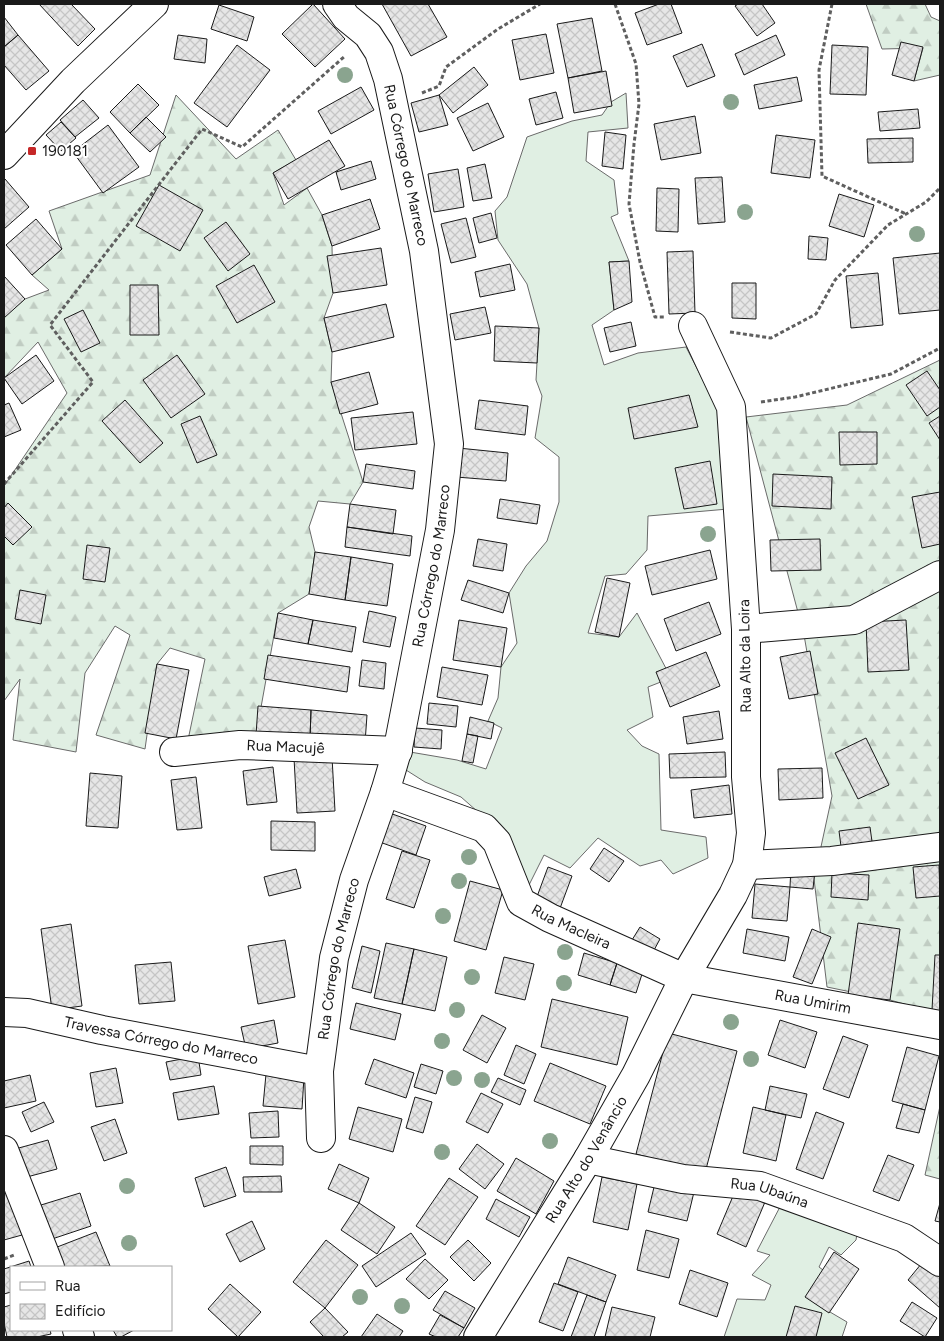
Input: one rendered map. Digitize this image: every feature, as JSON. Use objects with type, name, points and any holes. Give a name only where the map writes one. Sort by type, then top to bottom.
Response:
[{"type":"street","points":[[4,155],[73,81],[154,4]]},
{"type":"street","name":"Rua Córrego do Marreco","points":[[321,1138],[320,1071],[334,958],[354,880],[398,751],[440,530],[448,444],[424,251],[388,79],[380,52],[368,35],[346,17],[337,4]]},
{"type":"street","name":"Rua Alto da Loira","points":[[684,978],[733,895],[747,865],[751,833],[746,777],[746,629],[731,407],[693,326]]},
{"type":"street","points":[[746,629],[854,620],[940,575]]},
{"type":"street","name":"Rua Macujê","points":[[174,752],[240,745],[398,751]]},
{"type":"street","name":"Rua Macleira","points":[[385,792],[484,828],[497,842],[521,902],[550,918],[684,978]]},
{"type":"street","points":[[747,865],[832,861],[940,847]]},
{"type":"street","name":"Rua Umirim","points":[[684,978],[940,1025]]},
{"type":"street","name":"Rua Alto do Venâncio","points":[[478,1337],[588,1159],[636,1075],[684,978]]},
{"type":"street","name":"Travessa Córrego do Marreco","points":[[4,1012],[27,1013],[102,1030],[320,1071]]},
{"type":"street","points":[[4,1150],[50,1266]]},
{"type":"street","name":"Rua Ubaúna","points":[[588,1159],[683,1179],[760,1186],[904,1238],[940,1262]]},
{"type":"path","points":[[393,104],[439,86],[446,67],[498,29],[540,4]]},
{"type":"path","points":[[615,4],[636,64],[639,104],[629,204],[640,262],[655,317],[675,318],[693,326],[771,338],[816,314],[835,280],[888,225],[926,202],[940,188]]},
{"type":"path","points":[[832,4],[819,70],[822,176],[906,214]]},
{"type":"path","points":[[4,484],[93,382],[50,325],[202,128],[242,147],[368,35]]},
{"type":"path","points":[[731,407],[795,397],[891,374],[940,348]]},
{"type":"green space","points":[[866,4],[925,4],[931,17],[940,21],[940,75],[914,81],[923,48],[882,49]]},
{"type":"green space","points":[[626,93],[628,128],[588,132],[586,161],[614,180],[618,214],[611,217],[629,261],[609,262],[614,310],[592,325],[604,365],[638,353],[686,347],[719,411],[728,509],[648,516],[647,550],[626,574],[605,576],[588,633],[619,637],[637,613],[671,678],[648,687],[653,717],[627,730],[642,746],[659,754],[661,830],[706,837],[708,858],[673,874],[661,860],[640,866],[598,838],[570,868],[544,855],[529,885],[502,833],[461,797],[425,782],[406,770],[410,752],[457,760],[486,769],[502,728],[488,721],[498,698],[501,667],[517,643],[509,593],[526,566],[547,541],[559,502],[559,457],[535,438],[542,396],[536,380],[539,328],[527,284],[498,240],[495,211],[507,197],[527,137],[572,121],[602,115],[611,102]]},
{"type":"green space","points":[[176,95],[236,159],[278,130],[296,160],[273,173],[284,205],[307,188],[322,215],[332,246],[333,293],[324,318],[332,352],[331,382],[363,482],[350,504],[318,501],[309,527],[315,552],[309,594],[278,613],[256,735],[188,740],[205,659],[170,648],[157,664],[145,749],[96,735],[130,635],[115,626],[85,673],[76,752],[13,740],[20,679],[4,701],[4,486],[67,393],[38,342],[4,378],[4,317],[25,299],[49,290],[32,275],[62,249],[49,211],[150,175]]},
{"type":"green space","points":[[940,360],[940,1014],[890,1000],[827,987],[814,879],[832,796],[804,635],[746,417],[847,405]]},
{"type":"green space","points":[[940,1106],[940,1179],[925,1175]]},
{"type":"green space","points":[[782,1203],[859,1221],[856,1240],[841,1255],[829,1247],[819,1267],[827,1273],[813,1302],[847,1322],[842,1337],[724,1337],[737,1299],[765,1300],[771,1285],[752,1275],[770,1255],[757,1251]]},
{"type":"building","points":[[39,4],[71,4],[95,29],[78,46]]},
{"type":"building","points":[[313,4],[345,39],[315,67],[282,34]]},
{"type":"building","points":[[382,4],[428,4],[447,37],[411,56]]},
{"type":"building","points":[[659,4],[671,4],[682,33],[647,45],[635,13]]},
{"type":"building","points":[[738,4],[762,4],[775,23],[757,36],[735,6]]},
{"type":"building","points":[[219,5],[254,17],[247,41],[211,29]]},
{"type":"building","points":[[4,17],[18,35],[4,47]]},
{"type":"building","points":[[592,18],[602,71],[568,78],[557,24]]},
{"type":"building","points":[[546,34],[554,73],[520,80],[512,40]]},
{"type":"building","points":[[18,35],[49,71],[26,90],[4,65],[4,47]]},
{"type":"building","points":[[178,35],[207,39],[205,63],[174,59]]},
{"type":"building","points":[[776,35],[785,55],[744,75],[735,54]]},
{"type":"building","points":[[901,42],[923,47],[914,81],[892,75]]},
{"type":"building","points":[[702,44],[715,76],[687,87],[673,56]]},
{"type":"building","points":[[237,45],[270,70],[227,127],[194,103]]},
{"type":"building","points":[[832,45],[868,47],[866,95],[830,94]]},
{"type":"building","points":[[474,67],[488,85],[453,113],[439,95]]},
{"type":"building","points":[[606,71],[612,106],[574,113],[568,78]]},
{"type":"building","points":[[797,77],[802,101],[759,109],[754,85]]},
{"type":"building","points":[[138,84],[159,105],[130,133],[110,112]]},
{"type":"building","points":[[361,87],[374,110],[331,134],[318,111]]},
{"type":"building","points":[[556,92],[563,118],[536,125],[529,99]]},
{"type":"building","points":[[439,95],[448,125],[419,132],[411,103]]},
{"type":"building","points":[[83,100],[99,118],[75,137],[60,120]]},
{"type":"building","points":[[488,103],[504,137],[473,151],[457,118]]},
{"type":"building","points":[[918,109],[920,128],[880,131],[878,112]]},
{"type":"building","points":[[695,116],[701,153],[661,160],[654,124]]},
{"type":"building","points":[[146,117],[166,137],[150,152],[130,133]]},
{"type":"building","points":[[61,122],[76,138],[61,151],[46,135]]},
{"type":"building","points":[[108,125],[139,167],[103,193],[73,152]]},
{"type":"building","points":[[605,132],[626,135],[623,169],[602,166]]},
{"type":"building","points":[[776,135],[815,140],[810,178],[771,173]]},
{"type":"building","points":[[913,138],[913,162],[868,163],[867,139]]},
{"type":"building","points":[[329,140],[345,166],[288,199],[273,173]]},
{"type":"building","points":[[371,161],[376,179],[341,190],[336,172]]},
{"type":"building","points":[[485,164],[492,198],[473,201],[467,168]]},
{"type":"building","points":[[458,169],[464,207],[434,212],[428,174]]},
{"type":"building","points":[[722,177],[725,222],[698,224],[695,178]]},
{"type":"building","points":[[4,180],[29,207],[4,229]]},
{"type":"building","points":[[159,185],[203,210],[180,251],[136,226]]},
{"type":"building","points":[[657,188],[679,189],[678,232],[656,231]]},
{"type":"building","points":[[839,194],[874,205],[864,237],[829,226]]},
{"type":"building","points":[[370,199],[380,229],[332,246],[322,215]]},
{"type":"building","points":[[491,213],[497,238],[479,243],[473,218]]},
{"type":"building","points":[[466,218],[476,257],[451,263],[441,224]]},
{"type":"building","points":[[36,219],[62,249],[32,275],[6,245]]},
{"type":"building","points":[[226,222],[250,254],[228,271],[204,238]]},
{"type":"building","points":[[809,236],[828,238],[826,260],[808,259]]},
{"type":"building","points":[[381,248],[387,285],[333,293],[327,256]]},
{"type":"building","points":[[693,251],[695,313],[669,314],[667,252]]},
{"type":"building","points":[[940,253],[940,310],[899,314],[893,258]]},
{"type":"building","points":[[629,261],[632,302],[614,310],[609,262]]},
{"type":"building","points":[[510,264],[515,290],[480,297],[475,272]]},
{"type":"building","points":[[254,265],[275,302],[237,323],[216,286]]},
{"type":"building","points":[[878,273],[883,325],[851,328],[846,276]]},
{"type":"building","points":[[4,276],[25,299],[4,318]]},
{"type":"building","points":[[732,283],[756,283],[756,319],[732,318]]},
{"type":"building","points":[[130,285],[158,285],[159,335],[130,335]]},
{"type":"building","points":[[386,304],[394,337],[332,352],[324,318]]},
{"type":"building","points":[[485,307],[491,333],[455,340],[450,314]]},
{"type":"building","points":[[83,310],[100,343],[81,352],[64,319]]},
{"type":"building","points":[[631,322],[636,346],[610,352],[604,328]]},
{"type":"building","points":[[495,326],[539,328],[537,363],[494,361]]},
{"type":"building","points":[[36,355],[54,381],[22,404],[4,378]]},
{"type":"building","points":[[177,355],[205,394],[171,418],[143,380]]},
{"type":"building","points":[[927,371],[940,390],[940,407],[927,416],[906,385]]},
{"type":"building","points":[[369,372],[378,404],[340,414],[331,382]]},
{"type":"building","points":[[689,395],[698,427],[634,439],[628,408]]},
{"type":"building","points":[[125,400],[163,443],[140,463],[102,421]]},
{"type":"building","points":[[479,400],[528,406],[525,435],[475,429]]},
{"type":"building","points":[[9,403],[21,430],[4,437],[4,405]]},
{"type":"building","points":[[413,412],[417,444],[355,450],[351,418]]},
{"type":"building","points":[[200,416],[217,455],[197,463],[181,424]]},
{"type":"building","points":[[940,416],[940,440],[929,423]]},
{"type":"building","points":[[839,432],[877,432],[877,464],[840,465]]},
{"type":"building","points":[[458,448],[508,453],[506,481],[456,477]]},
{"type":"building","points":[[710,461],[717,504],[684,509],[675,468]]},
{"type":"building","points":[[366,464],[415,471],[413,489],[363,482]]},
{"type":"building","points":[[773,474],[832,477],[831,509],[772,506]]},
{"type":"building","points":[[940,492],[940,544],[922,548],[912,497]]},
{"type":"building","points":[[500,499],[540,505],[537,524],[497,518]]},
{"type":"building","points":[[8,503],[32,527],[13,545],[4,536],[4,508]]},
{"type":"building","points":[[350,504],[396,510],[393,534],[347,527]]},
{"type":"building","points":[[347,527],[412,536],[410,556],[345,547]]},
{"type":"building","points":[[478,539],[507,544],[503,571],[473,566]]},
{"type":"building","points":[[820,539],[821,570],[771,571],[770,540]]},
{"type":"building","points":[[87,545],[110,548],[105,582],[83,579]]},
{"type":"building","points":[[710,550],[717,579],[652,595],[645,566]]},
{"type":"building","points":[[315,552],[351,557],[345,600],[309,594]]},
{"type":"building","points":[[351,557],[393,564],[387,606],[345,600]]},
{"type":"building","points":[[607,578],[630,583],[619,637],[595,632]]},
{"type":"building","points":[[468,580],[509,593],[503,613],[461,600]]},
{"type":"building","points":[[20,590],[46,595],[41,624],[15,619]]},
{"type":"building","points":[[709,602],[721,634],[676,651],[664,619]]},
{"type":"building","points":[[369,611],[396,617],[390,647],[363,642]]},
{"type":"building","points":[[278,613],[313,620],[308,644],[274,638]]},
{"type":"building","points":[[313,620],[356,627],[352,652],[308,644]]},
{"type":"building","points":[[459,620],[507,628],[501,667],[453,660]]},
{"type":"building","points":[[906,620],[909,670],[868,672],[866,622]]},
{"type":"building","points":[[810,651],[818,694],[789,699],[780,657]]},
{"type":"building","points":[[706,652],[720,686],[670,707],[656,672]]},
{"type":"building","points":[[268,655],[350,667],[347,692],[264,679]]},
{"type":"building","points":[[362,660],[386,663],[384,689],[359,686]]},
{"type":"building","points":[[157,664],[189,670],[176,739],[145,733]]},
{"type":"building","points":[[442,667],[488,675],[482,705],[437,697]]},
{"type":"building","points":[[429,703],[458,706],[456,727],[427,724]]},
{"type":"building","points":[[258,706],[311,710],[310,739],[256,735]]},
{"type":"building","points":[[311,710],[367,715],[365,743],[310,739]]},
{"type":"building","points":[[719,711],[723,739],[687,744],[683,717]]},
{"type":"building","points":[[470,717],[494,723],[491,739],[467,734]]},
{"type":"building","points":[[415,728],[442,730],[441,749],[414,747]]},
{"type":"building","points":[[467,734],[478,736],[473,763],[462,761]]},
{"type":"building","points":[[866,738],[889,785],[858,799],[835,753]]},
{"type":"building","points":[[725,752],[726,777],[670,778],[669,754]]},
{"type":"building","points":[[332,757],[335,811],[297,813],[294,758]]},
{"type":"building","points":[[273,767],[277,802],[247,805],[243,771]]},
{"type":"building","points":[[822,768],[823,798],[779,800],[778,769]]},
{"type":"building","points":[[90,773],[122,776],[118,828],[86,826]]},
{"type":"building","points":[[196,777],[202,828],[177,830],[171,780]]},
{"type":"building","points":[[729,785],[732,814],[694,818],[691,790]]},
{"type":"building","points":[[384,811],[426,826],[416,855],[374,840]]},
{"type":"building","points":[[271,821],[315,822],[315,851],[271,850]]},
{"type":"building","points":[[870,827],[873,849],[842,854],[839,831]]},
{"type":"building","points":[[604,848],[624,861],[609,882],[590,869]]},
{"type":"building","points":[[402,851],[430,860],[414,908],[386,899]]},
{"type":"building","points":[[939,865],[940,896],[916,898],[913,867]]},
{"type":"building","points":[[791,866],[815,869],[813,889],[790,887]]},
{"type":"building","points":[[548,867],[572,876],[559,911],[535,902]]},
{"type":"building","points":[[296,869],[301,888],[269,896],[264,877]]},
{"type":"building","points":[[832,873],[869,875],[868,900],[831,897]]},
{"type":"building","points":[[470,881],[503,890],[486,950],[454,941]]},
{"type":"building","points":[[755,884],[790,887],[787,921],[752,918]]},
{"type":"building","points":[[858,923],[900,929],[890,1000],[848,995]]},
{"type":"building","points":[[71,924],[82,1006],[52,1010],[41,929]]},
{"type":"building","points":[[640,927],[660,939],[653,952],[632,940]]},
{"type":"building","points":[[747,929],[789,937],[785,961],[743,953]]},
{"type":"building","points":[[812,929],[831,937],[812,984],[793,977]]},
{"type":"building","points":[[285,940],[295,997],[258,1004],[248,946]]},
{"type":"building","points":[[386,943],[414,949],[402,1004],[374,998]]},
{"type":"building","points":[[362,946],[380,951],[371,993],[352,988]]},
{"type":"building","points":[[414,949],[447,957],[435,1011],[402,1004]]},
{"type":"building","points":[[584,953],[617,963],[610,985],[578,975]]},
{"type":"building","points":[[935,955],[940,955],[940,1011],[932,1010]]},
{"type":"building","points":[[504,957],[534,964],[525,1000],[495,993]]},
{"type":"building","points":[[171,962],[175,1001],[139,1004],[135,965]]},
{"type":"building","points":[[617,963],[643,971],[636,993],[610,985]]},
{"type":"building","points":[[552,999],[628,1017],[617,1065],[541,1047]]},
{"type":"building","points":[[356,1003],[401,1014],[395,1040],[350,1029]]},
{"type":"building","points":[[482,1015],[506,1028],[487,1063],[463,1050]]},
{"type":"building","points":[[274,1020],[278,1043],[246,1049],[241,1027]]},
{"type":"building","points":[[780,1020],[817,1032],[805,1068],[768,1055]]},
{"type":"building","points":[[668,1033],[737,1051],[705,1173],[636,1154]]},
{"type":"building","points":[[843,1036],[868,1045],[849,1098],[823,1089]]},
{"type":"building","points":[[516,1045],[536,1054],[524,1084],[504,1075]]},
{"type":"building","points":[[907,1047],[939,1056],[925,1110],[892,1101]]},
{"type":"building","points":[[198,1056],[201,1075],[170,1080],[166,1062]]},
{"type":"building","points":[[374,1059],[414,1073],[406,1098],[365,1084]]},
{"type":"building","points":[[550,1063],[606,1086],[590,1124],[534,1101]]},
{"type":"building","points":[[421,1064],[443,1071],[436,1094],[414,1087]]},
{"type":"building","points":[[116,1068],[123,1103],[96,1107],[90,1073]]},
{"type":"building","points":[[266,1074],[304,1077],[302,1109],[263,1106]]},
{"type":"building","points":[[30,1075],[36,1101],[4,1108],[4,1081]]},
{"type":"building","points":[[498,1078],[526,1090],[520,1105],[491,1092]]},
{"type":"building","points":[[214,1086],[219,1114],[178,1120],[173,1093]]},
{"type":"building","points":[[770,1086],[807,1094],[801,1118],[765,1110]]},
{"type":"building","points":[[481,1093],[503,1104],[488,1133],[466,1122]]},
{"type":"building","points":[[415,1097],[432,1102],[423,1133],[406,1128]]},
{"type":"building","points":[[44,1102],[54,1122],[31,1132],[22,1112]]},
{"type":"building","points":[[903,1104],[925,1110],[919,1133],[896,1128]]},
{"type":"building","points":[[358,1107],[402,1119],[393,1152],[349,1139]]},
{"type":"building","points":[[753,1107],[786,1115],[776,1161],[743,1153]]},
{"type":"building","points":[[278,1111],[279,1137],[251,1138],[249,1113]]},
{"type":"building","points":[[816,1112],[844,1123],[823,1179],[796,1169]]},
{"type":"building","points":[[115,1119],[127,1153],[104,1161],[91,1127]]},
{"type":"building","points":[[48,1140],[57,1169],[23,1178],[15,1149]]},
{"type":"building","points":[[477,1144],[504,1164],[485,1189],[459,1169]]},
{"type":"building","points":[[250,1146],[283,1146],[283,1165],[250,1164]]},
{"type":"building","points":[[888,1155],[914,1165],[899,1201],[873,1191]]},
{"type":"building","points":[[516,1158],[554,1181],[536,1214],[497,1191]]},
{"type":"building","points":[[339,1164],[369,1178],[359,1203],[328,1189]]},
{"type":"building","points":[[226,1167],[236,1196],[204,1207],[195,1178]]},
{"type":"building","points":[[281,1176],[282,1192],[244,1192],[243,1177]]},
{"type":"building","points":[[602,1177],[637,1184],[628,1230],[593,1222]]},
{"type":"building","points":[[449,1178],[478,1197],[445,1245],[416,1226]]},
{"type":"building","points":[[655,1183],[694,1192],[687,1221],[648,1212]]},
{"type":"building","points":[[736,1189],[765,1202],[746,1247],[717,1234]]},
{"type":"building","points":[[8,1192],[22,1235],[4,1240],[4,1193]]},
{"type":"building","points":[[80,1193],[91,1226],[52,1239],[41,1205]]},
{"type":"building","points":[[496,1199],[530,1217],[519,1237],[486,1219]]},
{"type":"building","points":[[359,1203],[395,1227],[377,1254],[341,1230]]},
{"type":"building","points":[[940,1203],[940,1222],[935,1221]]},
{"type":"building","points":[[252,1221],[265,1249],[240,1262],[226,1234]]},
{"type":"building","points":[[646,1230],[679,1239],[669,1278],[637,1270]]},
{"type":"building","points":[[96,1232],[110,1266],[59,1266],[52,1249]]},
{"type":"building","points":[[411,1233],[426,1254],[376,1287],[362,1266]]},
{"type":"building","points":[[326,1240],[358,1265],[325,1308],[293,1282]]},
{"type":"building","points":[[468,1240],[491,1263],[474,1281],[450,1257]]},
{"type":"building","points":[[834,1252],[859,1269],[829,1313],[805,1297]]},
{"type":"building","points":[[568,1257],[616,1275],[606,1302],[558,1284]]},
{"type":"building","points":[[926,1258],[940,1270],[940,1308],[908,1280]]},
{"type":"building","points":[[425,1259],[448,1280],[429,1299],[406,1279]]},
{"type":"building","points":[[29,1261],[31,1266],[13,1266]]},
{"type":"building","points":[[10,1267],[10,1292],[4,1294],[4,1269]]},
{"type":"building","points":[[690,1270],[728,1283],[717,1317],[679,1304]]},
{"type":"building","points":[[554,1283],[578,1292],[563,1331],[539,1322]]},
{"type":"building","points":[[230,1284],[261,1312],[238,1337],[208,1309]]},
{"type":"building","points":[[445,1291],[475,1308],[464,1328],[433,1310]]},
{"type":"building","points":[[587,1295],[606,1302],[594,1337],[571,1337]]},
{"type":"building","points":[[912,1302],[937,1318],[925,1337],[900,1321]]},
{"type":"building","points":[[10,1305],[10,1331],[50,1331],[51,1334],[37,1337],[7,1337],[4,1323],[4,1307]]},
{"type":"building","points":[[795,1306],[822,1313],[816,1337],[786,1337]]},
{"type":"building","points":[[612,1307],[655,1317],[650,1337],[605,1337]]},
{"type":"building","points":[[325,1308],[348,1332],[342,1337],[324,1337],[310,1322]]},
{"type":"building","points":[[377,1314],[403,1331],[399,1337],[361,1337]]},
{"type":"building","points":[[440,1315],[464,1328],[458,1337],[436,1337],[429,1334]]},
{"type":"building","points":[[114,1331],[132,1331],[121,1337],[117,1337]]},
{"type":"place","name":"190181","points":[[32,151]]}]
